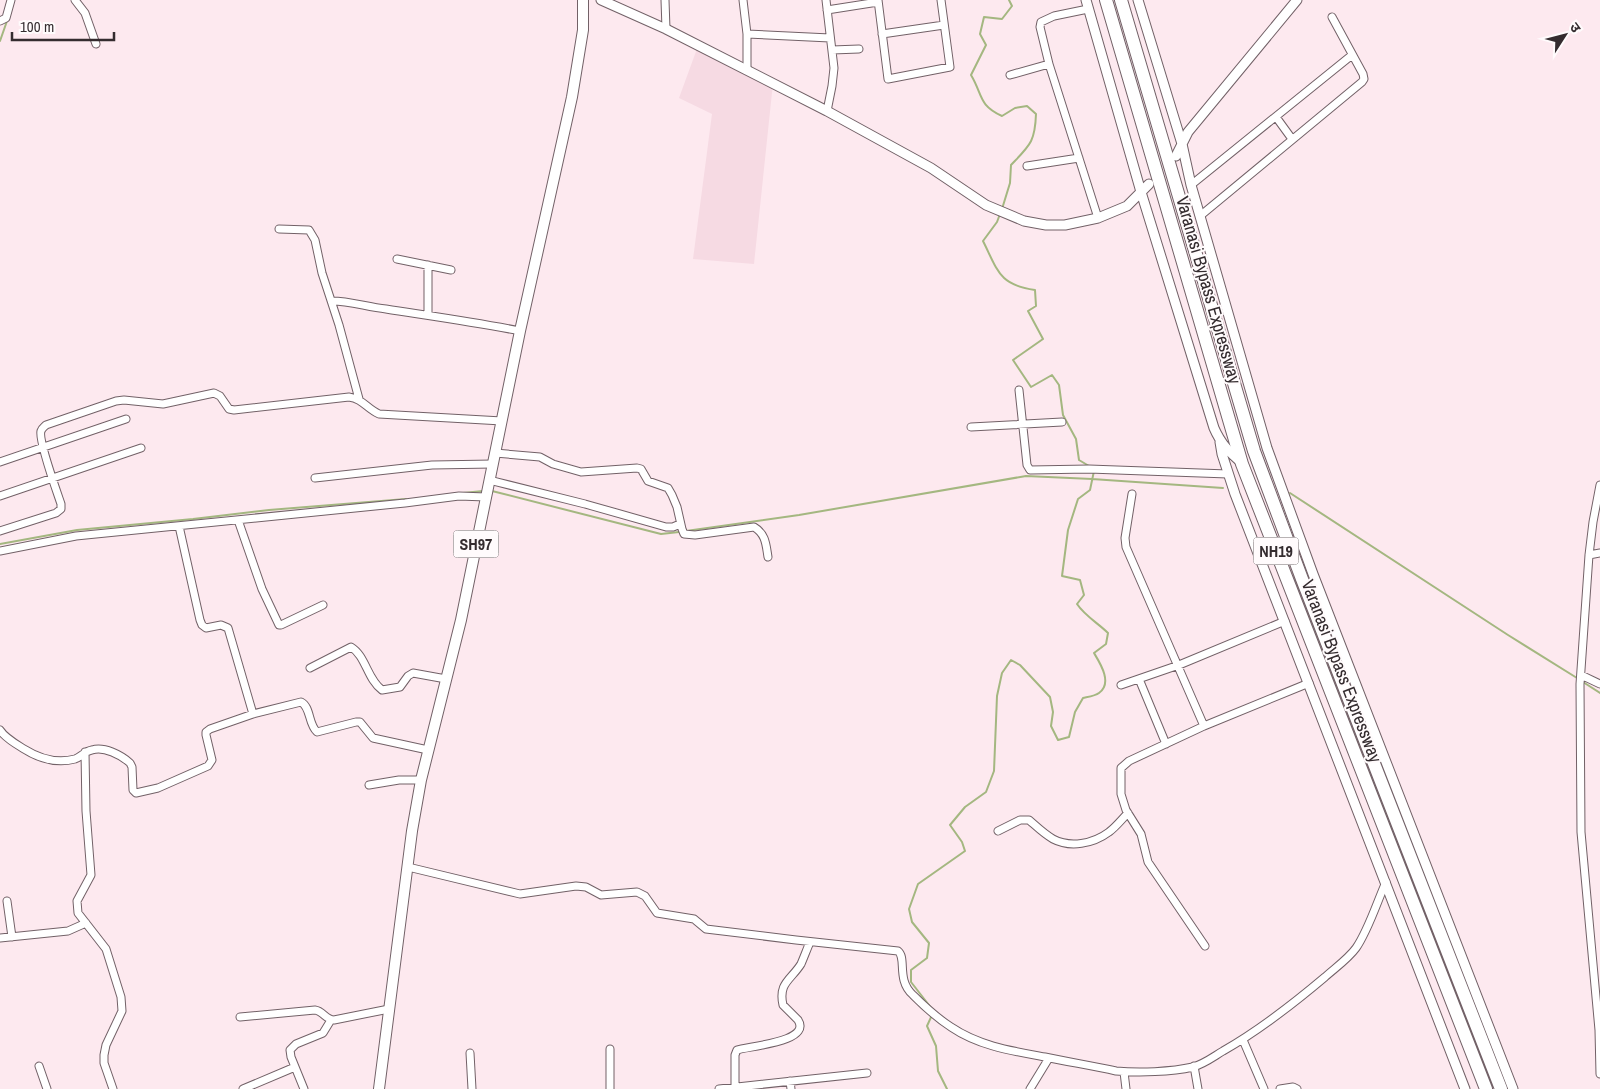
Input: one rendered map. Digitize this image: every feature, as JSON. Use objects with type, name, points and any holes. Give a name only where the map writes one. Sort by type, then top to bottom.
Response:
[{"type":"highway","name":"Varanasi Bypass Expressway","points":[[1106,0],[1242,464],[1486,1089]]},
{"type":"highway","name":"Varanasi Bypass Expressway","points":[[1121,0],[1254,451],[1501,1089]]},
{"type":"main road","name":"SH97","points":[[379,1089],[412,831],[421,780],[461,620],[520,331],[581,52],[583,0]]},
{"type":"street","points":[[0,22],[6,18],[11,0]]},
{"type":"street","points":[[75,0],[85,13],[96,44]]},
{"type":"street","points":[[601,0],[666,29],[827,111],[932,168],[986,205],[1024,221],[1046,225],[1065,224],[1098,218],[1127,206],[1149,184]]},
{"type":"street","points":[[665,0],[666,29]]},
{"type":"street","points":[[743,0],[747,34],[747,70]]},
{"type":"street","points":[[826,0],[834,76],[827,111]]},
{"type":"street","points":[[827,10],[878,1],[888,79],[950,66],[941,0]]},
{"type":"street","points":[[1138,0],[1182,144],[1191,185],[1267,448],[1317,583],[1513,1089]]},
{"type":"street","points":[[1176,156],[1188,132],[1297,0]]},
{"type":"street","points":[[1098,218],[1041,33],[1041,22],[1087,4],[1141,192],[1214,428],[1220,442],[1228,474],[1465,1089]]},
{"type":"street","points":[[1200,216],[1364,79],[1332,18]]},
{"type":"street","points":[[882,34],[944,26]]},
{"type":"street","points":[[747,34],[830,38]]},
{"type":"street","points":[[832,50],[859,49]]},
{"type":"street","points":[[1191,185],[1352,55]]},
{"type":"street","points":[[1010,75],[1050,64]]},
{"type":"street","points":[[1276,117],[1292,139]]},
{"type":"street","points":[[1027,166],[1079,158]]},
{"type":"street","points":[[279,229],[303,229],[309,230],[312,233],[359,399]]},
{"type":"street","points":[[397,259],[450,270]]},
{"type":"street","points":[[428,265],[428,316]]},
{"type":"street","points":[[332,302],[345,301],[374,308],[520,331]]},
{"type":"street","points":[[1019,390],[1027,465],[1030,470],[1089,469],[1228,474]]},
{"type":"street","points":[[0,530],[59,511],[61,504],[43,447],[40,434],[41,429],[46,425],[124,400],[163,404],[214,393],[220,396],[229,409],[234,410],[349,397],[359,399],[379,414],[502,421]]},
{"type":"street","points":[[0,462],[126,419]]},
{"type":"street","points":[[970,427],[1062,422]]},
{"type":"street","points":[[1220,442],[1242,464]]},
{"type":"street","points":[[0,496],[141,448]]},
{"type":"street","points":[[495,453],[540,457],[553,464],[581,472],[641,469],[648,481],[668,488],[684,534],[695,535],[754,528],[760,531],[764,537],[768,557]]},
{"type":"street","points":[[315,478],[432,464],[493,464]]},
{"type":"street","points":[[489,480],[666,527],[680,524]]},
{"type":"street","points":[[1600,485],[1589,555],[1580,684],[1581,832],[1600,1074]]},
{"type":"street","points":[[1132,494],[1125,538],[1126,548],[1204,726]]},
{"type":"street","points":[[0,551],[76,536],[459,496],[486,497]]},
{"type":"street","points":[[238,520],[262,589],[279,625],[281,626],[323,605]]},
{"type":"street","points":[[179,526],[200,620],[206,628],[221,625],[228,628],[253,714]]},
{"type":"street","points":[[1589,555],[1600,553]]},
{"type":"street","points":[[1121,685],[1178,665],[1284,621]]},
{"type":"street","points":[[310,668],[352,647],[357,651],[376,685],[382,690],[400,687],[408,676],[413,673],[446,679]]},
{"type":"street","points":[[1581,675],[1600,684]]},
{"type":"street","points":[[1139,678],[1166,744]]},
{"type":"street","points":[[1205,946],[1148,862],[1141,834],[1128,813],[1120,794],[1121,768],[1129,761],[1204,726],[1309,683]]},
{"type":"street","points":[[0,730],[17,744],[43,759],[62,761],[76,759],[92,749],[100,749],[125,759],[132,767],[134,792],[137,793],[165,785],[208,766],[212,760],[206,732],[253,714],[300,702],[305,705],[313,727],[317,732],[360,722],[373,738],[428,750]]},
{"type":"street","points":[[85,752],[86,811],[91,875],[79,894],[76,907],[78,913],[106,948],[122,997],[122,1011],[106,1045],[104,1055],[104,1063],[113,1089]]},
{"type":"street","points":[[369,785],[398,780],[421,780]]},
{"type":"street","points":[[998,831],[1020,820],[1028,820],[1053,839],[1064,844],[1081,844],[1110,832],[1128,813]]},
{"type":"street","points":[[408,867],[520,894],[576,886],[586,887],[601,895],[637,892],[645,896],[657,913],[694,919],[706,929],[810,942],[898,950],[902,955],[902,978],[907,990],[950,1027],[994,1047],[1124,1072],[1182,1069],[1194,1066],[1203,1063],[1242,1040],[1293,1003],[1354,951],[1364,934],[1386,882]]},
{"type":"street","points":[[7,900],[12,937]]},
{"type":"street","points":[[0,938],[68,931],[86,923]]},
{"type":"street","points":[[736,1087],[734,1055],[737,1050],[784,1040],[799,1031],[800,1022],[783,1005],[783,988],[801,963],[810,942]]},
{"type":"street","points":[[1591,954],[1600,950]]},
{"type":"street","points":[[304,1089],[291,1057],[291,1047],[323,1033],[331,1020],[389,1009]]},
{"type":"street","points":[[240,1017],[315,1010],[331,1020]]},
{"type":"street","points":[[1242,1040],[1264,1089]]},
{"type":"street","points":[[610,1049],[610,1089]]},
{"type":"street","points":[[470,1054],[472,1089]]},
{"type":"street","points":[[1030,1089],[1049,1058]]},
{"type":"street","points":[[39,1066],[47,1089]]},
{"type":"street","points":[[1194,1066],[1198,1089]]},
{"type":"street","points":[[244,1089],[295,1067]]},
{"type":"street","points":[[1124,1072],[1126,1089]]},
{"type":"street","points":[[719,1089],[790,1085],[867,1073]]},
{"type":"street","points":[[1280,1089],[1292,1087],[1297,1089]]},
{"type":"shaded area","points":[[698,46],[773,83],[754,264],[693,259],[712,114],[679,98]]},
{"type":"waterway","points":[[1002,209],[1010,183],[1011,165],[1023,153],[1033,137],[1036,114],[1027,106],[1015,108],[1002,116],[994,112],[982,99],[971,75],[986,45],[980,34],[984,17],[1002,19],[1012,6],[1009,0]]},
{"type":"waterway","points":[[0,41],[7,21]]},
{"type":"waterway","points":[[1000,214],[997,222],[983,241],[1001,275],[1023,288],[1035,290],[1036,306],[1028,311],[1043,339],[1013,360],[1031,387],[1052,375],[1059,385],[1063,415],[1076,439],[1079,460],[1089,466]]},
{"type":"waterway","points":[[932,1009],[911,982],[911,970],[927,958],[929,943],[912,922],[909,909],[918,884],[965,851],[962,842],[950,825],[965,807],[986,792],[994,771],[997,696],[1002,673],[1011,660],[1020,665],[1050,697],[1053,712],[1051,726],[1058,740],[1069,737],[1075,712],[1083,698],[1099,693],[1105,684],[1104,673],[1094,653],[1106,644],[1108,633],[1077,604],[1084,595],[1080,580],[1062,576],[1068,530],[1078,499],[1090,490],[1094,471]]},
{"type":"waterway","points":[[686,531],[799,515],[1026,476],[1223,488]]},
{"type":"waterway","points":[[463,493],[483,491]]},
{"type":"waterway","points":[[492,491],[661,534],[679,532]]},
{"type":"waterway","points":[[1290,493],[1577,678]]},
{"type":"waterway","points":[[0,544],[77,530],[269,510],[406,499]]},
{"type":"waterway","points":[[1583,682],[1600,693]]},
{"type":"waterway","points":[[932,1015],[927,1026],[936,1046],[938,1071],[947,1089]]}]
